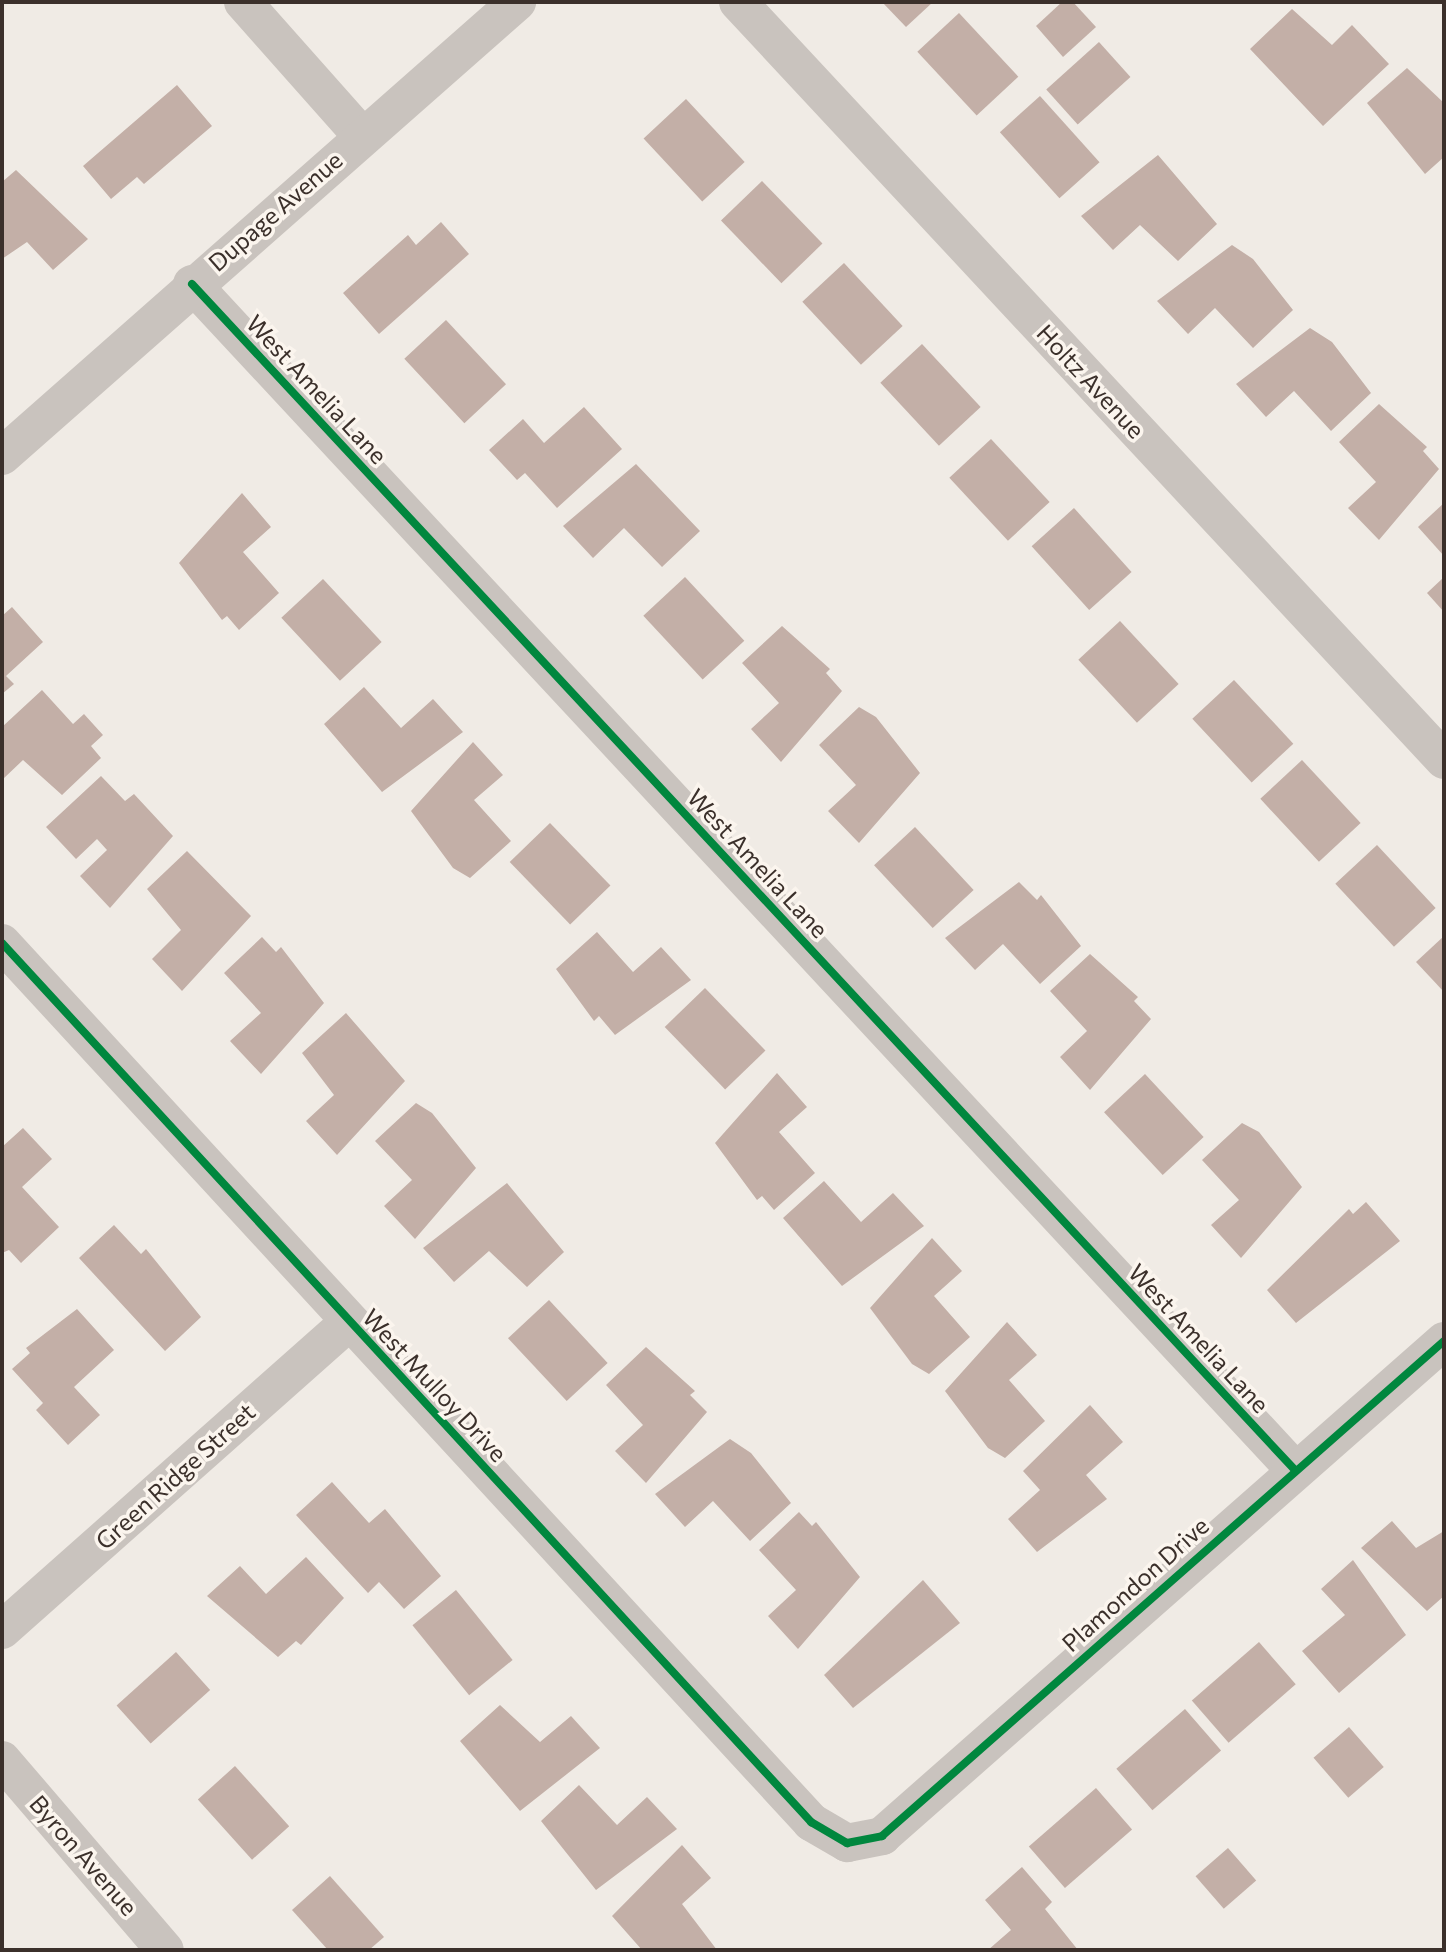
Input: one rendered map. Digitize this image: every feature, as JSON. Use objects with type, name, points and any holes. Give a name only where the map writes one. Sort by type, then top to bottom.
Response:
[{"type":"street","points":[[243,2],[361,135]]},
{"type":"street","name":"Dupage Avenue","points":[[2,456],[361,135],[517,2]]},
{"type":"street","name":"Holtz Avenue","points":[[738,2],[1444,760]]},
{"type":"street","name":"West Amelia Lane","points":[[192,284],[1295,1470]]},
{"type":"street","name":"West Mulloy Drive","points":[[2,943],[811,1822],[847,1843]]},
{"type":"street","name":"Green Ridge Street","points":[[2,1630],[349,1322]]},
{"type":"street","name":"Plamondon Drive","points":[[847,1843],[882,1836],[1444,1341]]},
{"type":"street","name":"Byron Avenue","points":[[2,1760],[165,1950]]},
{"type":"building","points":[[882,2],[933,2],[906,27]]},
{"type":"building","points":[[1062,2],[1073,2],[1096,27],[1063,57],[1036,26]]},
{"type":"building","points":[[1292,9],[1332,45],[1352,25],[1389,64],[1323,126],[1250,49]]},
{"type":"building","points":[[959,13],[1018,77],[977,116],[917,52]]},
{"type":"building","points":[[1099,42],[1130,77],[1078,124],[1046,90]]},
{"type":"building","points":[[1407,68],[1444,103],[1444,157],[1425,174],[1367,103]]},
{"type":"building","points":[[177,85],[212,126],[144,184],[137,177],[111,199],[83,166]]},
{"type":"building","points":[[1040,96],[1100,162],[1059,198],[1000,132]]},
{"type":"building","points":[[686,99],[745,162],[702,201],[644,139]]},
{"type":"building","points":[[1158,155],[1217,224],[1178,261],[1140,225],[1113,250],[1081,216]]},
{"type":"building","points":[[16,170],[88,239],[53,270],[27,242],[2,259],[2,182]]},
{"type":"building","points":[[762,181],[822,244],[781,283],[721,221]]},
{"type":"building","points":[[441,222],[469,254],[379,334],[343,293],[408,235],[416,245]]},
{"type":"building","points":[[1232,245],[1253,259],[1293,310],[1253,348],[1215,308],[1188,334],[1157,301]]},
{"type":"building","points":[[844,263],[903,326],[861,365],[802,302]]},
{"type":"building","points":[[446,320],[506,384],[464,423],[404,359]]},
{"type":"building","points":[[1310,328],[1332,342],[1371,393],[1331,431],[1294,391],[1266,417],[1236,384]]},
{"type":"building","points":[[922,344],[981,407],[939,446],[880,383]]},
{"type":"building","points":[[1379,404],[1427,447],[1423,451],[1439,469],[1379,540],[1348,508],[1376,482],[1339,442]]},
{"type":"building","points":[[584,407],[622,449],[557,508],[525,473],[517,480],[489,450],[523,419],[544,443]]},
{"type":"building","points":[[991,439],[1050,502],[1008,541],[949,478]]},
{"type":"building","points":[[636,464],[700,531],[662,567],[624,528],[593,558],[563,526]]},
{"type":"building","points":[[242,493],[271,527],[243,552],[279,593],[239,630],[227,616],[222,620],[179,563]]},
{"type":"building","points":[[1444,503],[1444,556],[1418,527]]},
{"type":"building","points":[[1074,508],[1132,572],[1089,610],[1032,546]]},
{"type":"building","points":[[685,577],[744,641],[703,680],[643,616]]},
{"type":"building","points":[[1444,577],[1444,612],[1427,593]]},
{"type":"building","points":[[323,579],[382,642],[340,681],[281,618]]},
{"type":"building","points":[[12,607],[43,642],[6,676],[14,684],[2,694],[2,616]]},
{"type":"building","points":[[1120,621],[1179,684],[1137,723],[1078,660]]},
{"type":"building","points":[[782,626],[830,669],[826,673],[842,691],[781,762],[751,729],[779,703],[742,663]]},
{"type":"building","points":[[1234,680],[1293,744],[1252,783],[1192,719]]},
{"type":"building","points":[[364,687],[401,728],[433,699],[463,732],[382,792],[324,724]]},
{"type":"building","points":[[42,690],[73,724],[84,714],[103,735],[91,746],[101,758],[62,795],[23,760],[2,780],[2,727]]},
{"type":"building","points":[[859,707],[876,717],[920,773],[859,843],[828,811],[856,785],[819,745]]},
{"type":"building","points":[[473,742],[503,775],[474,800],[511,841],[470,878],[453,868],[411,811]]},
{"type":"building","points":[[1302,760],[1361,823],[1319,862],[1260,799]]},
{"type":"building","points":[[101,776],[125,801],[134,794],[173,836],[110,908],[80,876],[107,850],[97,839],[76,859],[46,827]]},
{"type":"building","points":[[550,823],[610,886],[570,924],[510,862]]},
{"type":"building","points":[[915,827],[974,890],[933,928],[874,865]]},
{"type":"building","points":[[1377,845],[1436,908],[1394,947],[1335,884]]},
{"type":"building","points":[[187,851],[251,916],[182,991],[152,959],[181,930],[147,889]]},
{"type":"building","points":[[1019,882],[1037,900],[1041,895],[1081,946],[1040,984],[1003,944],[975,970],[945,938]]},
{"type":"building","points":[[597,932],[633,972],[661,947],[691,980],[615,1035],[599,1016],[594,1021],[556,969]]},
{"type":"building","points":[[1444,936],[1444,992],[1416,962]]},
{"type":"building","points":[[262,937],[276,952],[281,947],[324,1003],[261,1074],[230,1041],[261,1013],[224,973]]},
{"type":"building","points":[[1090,954],[1138,997],[1134,1001],[1151,1019],[1090,1090],[1060,1057],[1087,1031],[1050,991]]},
{"type":"building","points":[[705,988],[765,1051],[725,1089],[665,1027]]},
{"type":"building","points":[[346,1013],[405,1081],[337,1155],[306,1121],[334,1095],[302,1053]]},
{"type":"building","points":[[777,1073],[807,1107],[779,1132],[815,1173],[774,1210],[762,1196],[757,1200],[715,1143]]},
{"type":"building","points":[[1145,1074],[1204,1137],[1163,1175],[1104,1112]]},
{"type":"building","points":[[416,1103],[432,1113],[476,1168],[415,1239],[384,1206],[412,1180],[375,1141]]},
{"type":"building","points":[[1242,1123],[1259,1132],[1302,1187],[1241,1258],[1211,1225],[1239,1200],[1202,1160]]},
{"type":"building","points":[[23,1128],[52,1159],[22,1187],[59,1227],[21,1263],[9,1250],[2,1253],[2,1147]]},
{"type":"building","points":[[824,1181],[861,1222],[893,1193],[924,1226],[842,1286],[783,1218]]},
{"type":"building","points":[[507,1183],[564,1252],[527,1287],[489,1251],[454,1282],[423,1248]]},
{"type":"building","points":[[1366,1202],[1400,1241],[1296,1323],[1267,1290],[1349,1209],[1353,1214]]},
{"type":"building","points":[[114,1225],[141,1254],[146,1249],[201,1317],[165,1351],[79,1258]]},
{"type":"building","points":[[932,1238],[962,1271],[934,1296],[970,1337],[929,1374],[912,1364],[870,1308]]},
{"type":"building","points":[[549,1300],[608,1363],[567,1401],[508,1338]]},
{"type":"building","points":[[77,1309],[114,1350],[74,1387],[100,1415],[68,1445],[36,1410],[43,1403],[12,1369],[30,1353],[26,1348]]},
{"type":"building","points":[[1007,1322],[1037,1355],[1009,1380],[1045,1421],[1005,1458],[988,1448],[945,1391]]},
{"type":"building","points":[[646,1347],[695,1391],[690,1395],[707,1412],[646,1483],[615,1451],[643,1425],[606,1385]]},
{"type":"building","points":[[1090,1405],[1123,1442],[1086,1475],[1107,1499],[1037,1552],[1008,1519],[1040,1490],[1023,1471]]},
{"type":"building","points":[[730,1439],[751,1453],[791,1503],[750,1541],[713,1501],[685,1527],[655,1494]]},
{"type":"building","points":[[332,1482],[369,1523],[385,1509],[441,1576],[404,1609],[379,1582],[368,1593],[296,1515]]},
{"type":"building","points":[[799,1512],[812,1526],[816,1522],[860,1577],[798,1649],[768,1616],[796,1590],[759,1550]]},
{"type":"building","points":[[1392,1521],[1416,1548],[1444,1531],[1444,1596],[1427,1611],[1361,1548]]},
{"type":"building","points":[[306,1557],[344,1598],[301,1645],[296,1641],[278,1657],[207,1596],[240,1566],[266,1594]]},
{"type":"building","points":[[1353,1560],[1406,1635],[1339,1693],[1302,1651],[1345,1615],[1321,1589]]},
{"type":"building","points":[[923,1580],[960,1623],[853,1708],[824,1675]]},
{"type":"building","points":[[456,1590],[513,1660],[469,1695],[412,1625]]},
{"type":"building","points":[[1259,1642],[1296,1684],[1229,1743],[1192,1700]]},
{"type":"building","points":[[176,1652],[210,1690],[151,1743],[117,1706]]},
{"type":"building","points":[[500,1705],[540,1742],[571,1716],[600,1748],[520,1811],[460,1741]]},
{"type":"building","points":[[1185,1709],[1221,1751],[1152,1810],[1116,1769]]},
{"type":"building","points":[[1349,1727],[1384,1767],[1348,1798],[1314,1758]]},
{"type":"building","points":[[235,1766],[289,1826],[252,1860],[198,1799]]},
{"type":"building","points":[[579,1785],[617,1825],[647,1797],[677,1829],[596,1890],[541,1821]]},
{"type":"building","points":[[1096,1788],[1132,1830],[1065,1888],[1029,1846]]},
{"type":"building","points":[[682,1845],[711,1878],[682,1904],[717,1950],[642,1950],[612,1916]]},
{"type":"building","points":[[1228,1848],[1256,1880],[1224,1909],[1196,1876]]},
{"type":"building","points":[[1022,1867],[1052,1902],[1045,1909],[1078,1950],[988,1950],[1011,1930],[985,1900]]},
{"type":"building","points":[[330,1876],[384,1937],[369,1950],[328,1950],[292,1910]]},
{"type":"cycle path","points":[[192,284],[1295,1470]]},
{"type":"cycle path","points":[[2,943],[811,1822],[847,1843],[882,1836],[1444,1341]]}]
